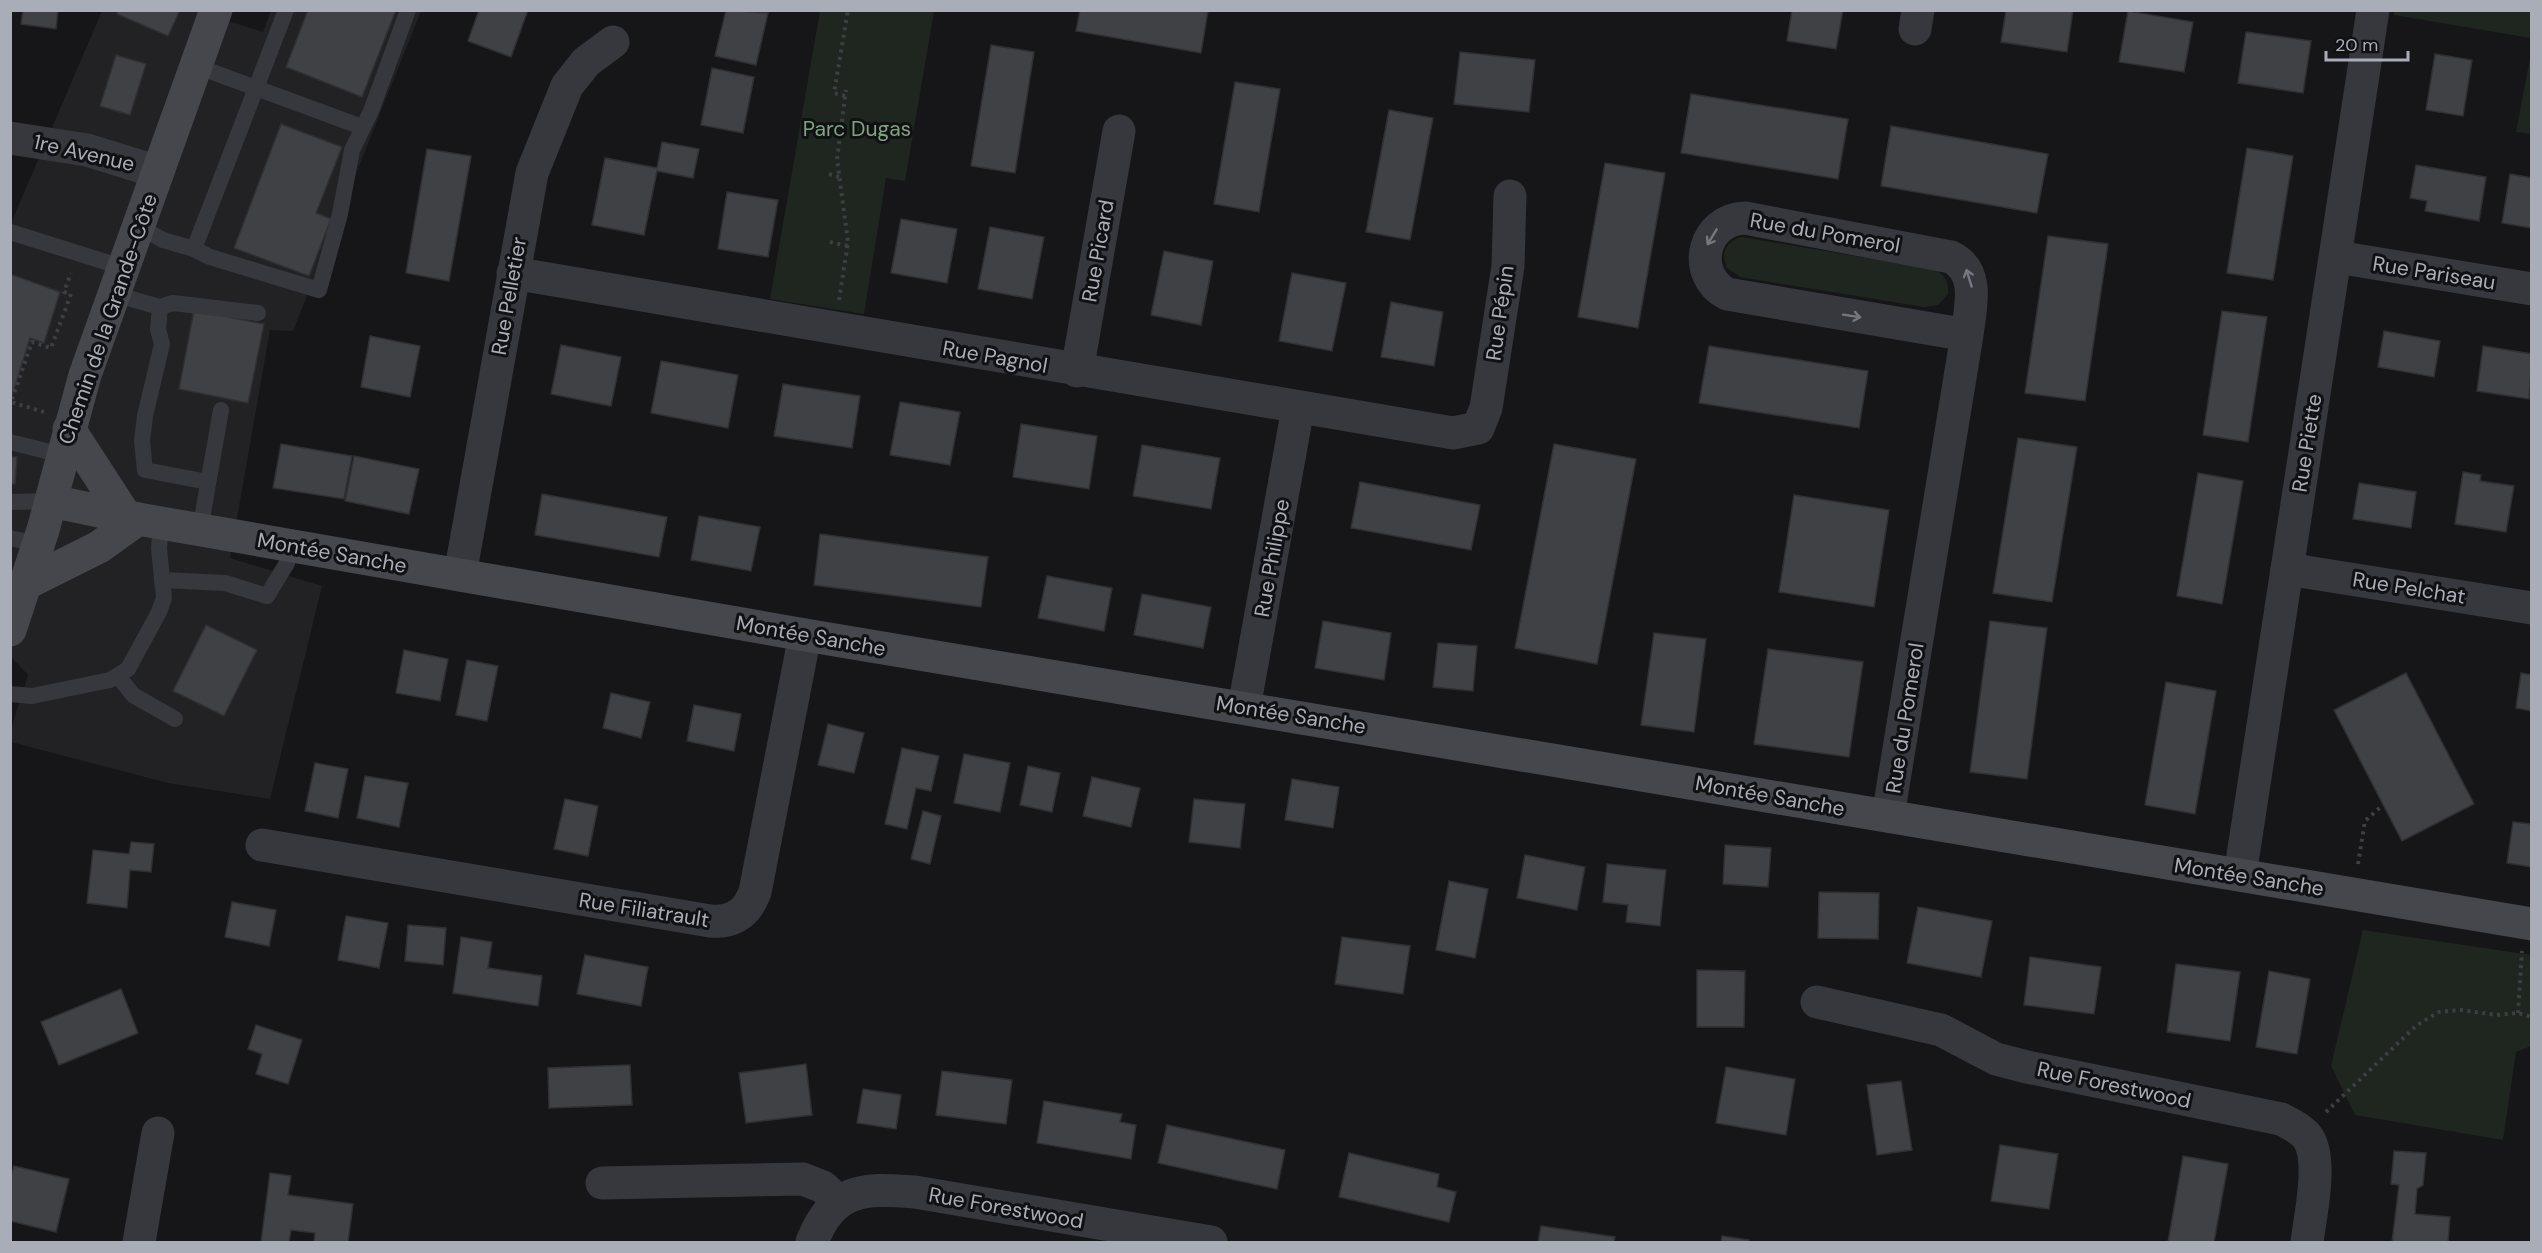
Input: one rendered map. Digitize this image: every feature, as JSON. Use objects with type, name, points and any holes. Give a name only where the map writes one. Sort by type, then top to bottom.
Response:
[{"type":"street","name":"Chemin de la Grande-Côte","points":[[10,630],[24,541],[51,501],[61,433],[216,10]]},
{"type":"street","name":"Rue Piette","points":[[2240,875],[2337,257],[2373,10]]},
{"type":"street","name":"Rue Pelletier","points":[[460,575],[532,173],[557,108],[574,74],[613,42]]},
{"type":"street","name":"Rue Picard","points":[[1077,371],[1119,131]]},
{"type":"street","name":"1re Avenue","points":[[10,138],[109,155],[158,172]]},
{"type":"street","name":"Rue Pépin","points":[[1478,428],[1486,408],[1499,337],[1509,257],[1510,196]]},
{"type":"street","name":"Rue du Pomerol","points":[[1888,816],[1967,335],[1971,279],[1961,261],[1951,256],[1745,219],[1737,219],[1719,226],[1707,244],[1705,255],[1707,274],[1718,289],[1727,294],[1967,335]]},
{"type":"street","name":"Rue Pariseau","points":[[2337,257],[2532,289]]},
{"type":"street","name":"Rue Pagnol","points":[[513,273],[1077,371],[1453,433],[1478,428]]},
{"type":"street","name":"Rue Philippe","points":[[1244,708],[1298,408]]},
{"type":"street","points":[[18,583],[99,547],[142,520],[61,433]]},
{"type":"street","name":"Montée Sanche","points":[[51,501],[142,520],[805,635],[2240,875],[2527,933]]},
{"type":"street","name":"Rue Pelchat","points":[[2287,569],[2532,608]]},
{"type":"street","name":"Rue Filiatrault","points":[[262,845],[710,921],[729,920],[746,909],[755,892],[805,635]]},
{"type":"street","name":"Rue Forestwood","points":[[1817,1002],[1933,1028],[1996,1059],[2027,1067],[2281,1119],[2302,1132],[2313,1152],[2314,1184],[2307,1242]]},
{"type":"street","points":[[139,1242],[158,1133]]},
{"type":"street","points":[[602,1183],[791,1178],[814,1183],[838,1201],[824,1219],[812,1242]]},
{"type":"street","name":"Rue Forestwood","points":[[838,1201],[858,1192],[915,1192],[1211,1242]]},
{"type":"lane","points":[[194,249],[286,10]]},
{"type":"lane","points":[[138,226],[163,240],[194,249],[210,257],[319,290],[340,214],[352,150],[371,111],[408,10]]},
{"type":"lane","points":[[196,66],[257,86],[362,127]]},
{"type":"lane","points":[[10,232],[117,280],[160,307],[173,303],[258,313]]},
{"type":"lane","points":[[160,307],[158,329],[162,344],[142,441],[145,470],[208,482]]},
{"type":"lane","points":[[200,530],[221,410]]},
{"type":"lane","points":[[10,442],[61,433]]},
{"type":"lane","points":[[10,502],[51,501]]},
{"type":"lane","points":[[10,694],[32,696],[118,676],[128,669],[159,612],[164,598],[159,549],[142,520]]},
{"type":"lane","points":[[162,580],[225,583],[267,596],[287,563],[292,545]]},
{"type":"lane","points":[[118,676],[133,695],[176,719]]},
{"type":"path","points":[[845,96],[834,93],[848,10]]},
{"type":"path","points":[[837,310],[848,246],[848,226],[837,159],[846,90]]},
{"type":"path","points":[[841,124],[850,126]]},
{"type":"path","points":[[829,174],[839,177]]},
{"type":"path","points":[[830,242],[848,246]]},
{"type":"path","points":[[61,433],[10,402],[32,342],[51,348],[71,294],[64,292],[73,266]]},
{"type":"path","points":[[2356,874],[2361,830],[2369,815],[2384,805]]},
{"type":"path","points":[[2518,1013],[2527,933]]},
{"type":"path","points":[[2332,1106],[2429,1017],[2450,1010],[2497,1015],[2518,1013],[2532,1017]]},
{"type":"shaded area","points":[[102,11],[197,11],[263,32],[271,11],[421,11],[293,331],[270,330],[230,558],[322,586],[270,799],[168,783],[11,742],[11,728],[28,675],[10,656],[11,223]]},
{"type":"green space","name":"Parc Dugas","points":[[820,11],[934,11],[905,181],[886,178],[864,314],[770,299]]},
{"type":"green space","points":[[2394,11],[2531,11],[2531,38],[2394,15]]},
{"type":"green space","points":[[2531,53],[2531,134],[2516,132]]},
{"type":"green space","points":[[1742,237],[1932,269],[1945,278],[1948,294],[1938,305],[1924,307],[1740,277],[1727,268],[1724,253],[1732,241]]},
{"type":"green space","points":[[2363,930],[2531,955],[2531,1046],[2516,1052],[2503,1140],[2355,1115],[2331,1066]]},
{"type":"building","points":[[23,10],[58,10],[56,29],[21,24]]},
{"type":"building","points":[[118,10],[180,10],[168,36],[117,14]]},
{"type":"building","points":[[308,10],[396,10],[362,97],[286,67]]},
{"type":"building","points":[[479,10],[528,10],[511,57],[468,41]]},
{"type":"building","points":[[726,10],[768,13],[756,65],[715,56]]},
{"type":"building","points":[[1080,10],[1206,10],[1208,11],[1201,53],[1076,31]]},
{"type":"building","points":[[1792,10],[1843,10],[1836,49],[1787,41]]},
{"type":"building","points":[[2006,10],[2073,10],[2067,52],[2001,42]]},
{"type":"building","points":[[2128,11],[2193,22],[2184,72],[2119,62]]},
{"type":"building","points":[[2246,32],[2311,41],[2303,93],[2238,83]]},
{"type":"building","points":[[991,45],[1034,52],[1015,173],[971,166]]},
{"type":"building","points":[[1460,52],[1535,60],[1529,112],[1454,104]]},
{"type":"building","points":[[2435,54],[2472,60],[2463,116],[2426,110]]},
{"type":"building","points":[[116,55],[146,64],[130,115],[100,106]]},
{"type":"building","points":[[712,68],[754,77],[743,133],[701,125]]},
{"type":"building","points":[[1235,82],[1280,89],[1259,212],[1214,204]]},
{"type":"building","points":[[1691,94],[1848,119],[1838,179],[1681,153]]},
{"type":"building","points":[[1389,110],[1433,118],[1410,240],[1366,232]]},
{"type":"building","points":[[281,124],[342,147],[316,213],[331,219],[309,276],[234,248]]},
{"type":"building","points":[[1891,126],[2048,154],[2037,213],[1881,186]]},
{"type":"building","points":[[662,142],[699,149],[693,178],[657,171],[644,235],[592,225],[605,158],[657,168]]},
{"type":"building","points":[[2247,148],[2293,156],[2273,280],[2227,273]]},
{"type":"building","points":[[427,149],[471,156],[449,281],[406,273]]},
{"type":"building","points":[[1605,163],[1665,173],[1638,328],[1578,317]]},
{"type":"building","points":[[2416,165],[2486,177],[2479,221],[2425,211],[2427,201],[2410,198]]},
{"type":"building","points":[[2510,174],[2532,178],[2532,228],[2502,223]]},
{"type":"building","points":[[727,192],[778,200],[768,257],[718,249]]},
{"type":"building","points":[[901,219],[957,229],[947,283],[891,273]]},
{"type":"building","points":[[990,227],[1044,237],[1032,299],[978,289]]},
{"type":"building","points":[[2048,236],[2108,244],[2085,401],[2025,393]]},
{"type":"building","points":[[1164,251],[1213,261],[1201,325],[1151,315]]},
{"type":"building","points":[[1292,273],[1346,283],[1332,351],[1279,341]]},
{"type":"building","points":[[10,274],[60,292],[44,343],[30,338],[10,402]]},
{"type":"building","points":[[1391,302],[1443,312],[1434,366],[1381,357]]},
{"type":"building","points":[[194,310],[264,324],[248,403],[179,389]]},
{"type":"building","points":[[2222,311],[2267,317],[2248,442],[2203,435]]},
{"type":"building","points":[[2384,331],[2440,341],[2434,377],[2378,367]]},
{"type":"building","points":[[370,336],[420,346],[410,397],[361,387]]},
{"type":"building","points":[[561,345],[621,357],[611,406],[551,394]]},
{"type":"building","points":[[1709,346],[1868,371],[1859,428],[1699,403]]},
{"type":"building","points":[[2483,346],[2532,354],[2529,399],[2477,391]]},
{"type":"building","points":[[661,361],[738,375],[728,428],[651,413]]},
{"type":"building","points":[[783,384],[860,396],[852,448],[774,436]]},
{"type":"building","points":[[900,402],[960,412],[950,465],[890,455]]},
{"type":"building","points":[[1021,424],[1097,436],[1089,489],[1013,477]]},
{"type":"building","points":[[2018,438],[2077,447],[2052,602],[1993,593]]},
{"type":"building","points":[[281,444],[352,456],[344,499],[273,488]]},
{"type":"building","points":[[1554,444],[1636,459],[1597,664],[1515,648]]},
{"type":"building","points":[[1142,445],[1220,458],[1211,509],[1133,496]]},
{"type":"building","points":[[354,456],[419,469],[409,514],[345,501]]},
{"type":"building","points":[[10,457],[17,457],[15,484],[10,484]]},
{"type":"building","points":[[2463,472],[2481,475],[2480,481],[2514,486],[2506,532],[2455,524]]},
{"type":"building","points":[[2198,473],[2243,481],[2222,604],[2177,596]]},
{"type":"building","points":[[1360,482],[1480,505],[1471,550],[1351,528]]},
{"type":"building","points":[[2359,483],[2416,492],[2411,528],[2353,519]]},
{"type":"building","points":[[542,494],[667,517],[659,557],[535,535]]},
{"type":"building","points":[[1794,495],[1889,510],[1874,607],[1779,592]]},
{"type":"building","points":[[699,516],[760,527],[751,571],[691,560]]},
{"type":"building","points":[[820,534],[988,557],[981,607],[814,585]]},
{"type":"building","points":[[1047,576],[1112,588],[1104,631],[1038,618]]},
{"type":"building","points":[[1142,594],[1211,607],[1203,648],[1134,635]]},
{"type":"building","points":[[1323,621],[1391,633],[1384,680],[1315,668]]},
{"type":"building","points":[[1990,621],[2047,628],[2027,779],[1970,772]]},
{"type":"building","points":[[206,625],[257,650],[224,716],[173,691]]},
{"type":"building","points":[[1654,633],[1706,639],[1694,732],[1641,725]]},
{"type":"building","points":[[1438,643],[1477,646],[1473,691],[1433,687]]},
{"type":"building","points":[[1768,649],[1863,662],[1849,757],[1754,744]]},
{"type":"building","points":[[404,650],[448,659],[440,701],[396,693]]},
{"type":"building","points":[[467,660],[498,666],[487,721],[456,715]]},
{"type":"building","points":[[2406,673],[2474,804],[2402,841],[2334,710]]},
{"type":"building","points":[[2521,673],[2532,675],[2532,711],[2516,708]]},
{"type":"building","points":[[2166,682],[2216,691],[2195,814],[2145,805]]},
{"type":"building","points":[[611,693],[650,702],[641,738],[603,728]]},
{"type":"building","points":[[694,705],[741,714],[734,751],[687,741]]},
{"type":"building","points":[[828,724],[864,733],[854,773],[818,765]]},
{"type":"building","points":[[902,748],[939,756],[931,791],[916,788],[907,829],[885,824]]},
{"type":"building","points":[[964,754],[1010,763],[1000,812],[954,803]]},
{"type":"building","points":[[315,763],[348,769],[338,818],[305,811]]},
{"type":"building","points":[[1028,766],[1060,773],[1052,812],[1020,805]]},
{"type":"building","points":[[365,776],[408,783],[399,827],[357,818]]},
{"type":"building","points":[[1092,777],[1140,788],[1131,827],[1083,816]]},
{"type":"building","points":[[1292,779],[1339,787],[1333,828],[1285,820]]},
{"type":"building","points":[[565,799],[598,806],[588,856],[554,849]]},
{"type":"building","points":[[1194,799],[1245,804],[1240,848],[1189,842]]},
{"type":"building","points":[[923,811],[941,816],[930,864],[911,859]]},
{"type":"building","points":[[2513,822],[2532,824],[2532,867],[2507,863]]},
{"type":"building","points":[[131,842],[154,844],[151,872],[130,870],[127,908],[87,903],[93,850],[129,854]]},
{"type":"building","points":[[1725,845],[1771,848],[1768,887],[1723,884]]},
{"type":"building","points":[[1525,855],[1585,867],[1577,910],[1517,898]]},
{"type":"building","points":[[1607,864],[1666,870],[1660,926],[1626,922],[1628,905],[1603,902]]},
{"type":"building","points":[[1449,881],[1488,889],[1475,958],[1436,950]]},
{"type":"building","points":[[1819,892],[1879,893],[1878,939],[1818,938]]},
{"type":"building","points":[[232,902],[276,910],[269,946],[225,937]]},
{"type":"building","points":[[1918,907],[1992,921],[1981,977],[1907,963]]},
{"type":"building","points":[[346,916],[388,923],[379,968],[338,960]]},
{"type":"building","points":[[408,925],[446,928],[443,965],[405,961]]},
{"type":"building","points":[[461,937],[492,942],[488,968],[542,976],[538,1006],[453,993]]},
{"type":"building","points":[[1342,937],[1410,946],[1403,994],[1335,984]]},
{"type":"building","points":[[585,955],[648,967],[641,1006],[577,994]]},
{"type":"building","points":[[2030,957],[2101,967],[2094,1014],[2024,1005]]},
{"type":"building","points":[[2176,964],[2240,972],[2230,1041],[2167,1032]]},
{"type":"building","points":[[1697,970],[1745,971],[1744,1027],[1697,1027]]},
{"type":"building","points":[[2269,971],[2310,979],[2297,1054],[2256,1047]]},
{"type":"building","points":[[121,989],[138,1033],[59,1065],[41,1022]]},
{"type":"building","points":[[256,1025],[302,1040],[288,1084],[256,1074],[262,1054],[248,1049]]},
{"type":"building","points":[[806,1064],[812,1115],[746,1123],[739,1073]]},
{"type":"building","points":[[630,1065],[632,1105],[549,1108],[548,1068]]},
{"type":"building","points":[[1726,1067],[1795,1079],[1786,1135],[1716,1123]]},
{"type":"building","points":[[942,1071],[1012,1080],[1006,1124],[936,1115]]},
{"type":"building","points":[[1901,1081],[1912,1150],[1877,1155],[1867,1085]]},
{"type":"building","points":[[863,1089],[901,1095],[896,1129],[857,1123]]},
{"type":"building","points":[[1044,1101],[1122,1114],[1120,1122],[1136,1125],[1131,1159],[1037,1143]]},
{"type":"building","points":[[1167,1125],[1285,1150],[1277,1189],[1158,1163]]},
{"type":"building","points":[[2000,1145],[2058,1154],[2049,1209],[1991,1201]]},
{"type":"building","points":[[2394,1151],[2426,1153],[2423,1185],[2417,1189],[2415,1214],[2450,1217],[2448,1242],[2392,1242],[2399,1185],[2391,1184]]},
{"type":"building","points":[[1349,1153],[1439,1174],[1437,1187],[1456,1192],[1449,1222],[1339,1197]]},
{"type":"building","points":[[2183,1156],[2228,1164],[2214,1242],[2168,1242]]},
{"type":"building","points":[[14,1166],[69,1179],[56,1232],[10,1221],[10,1179]]},
{"type":"building","points":[[270,1173],[291,1176],[288,1195],[353,1204],[348,1242],[314,1242],[315,1233],[291,1230],[289,1242],[261,1242]]},
{"type":"building","points":[[1541,1226],[1615,1237],[1614,1242],[1538,1242]]},
{"type":"building","points":[[1722,1236],[1749,1240],[1748,1242],[1721,1242]]}]
